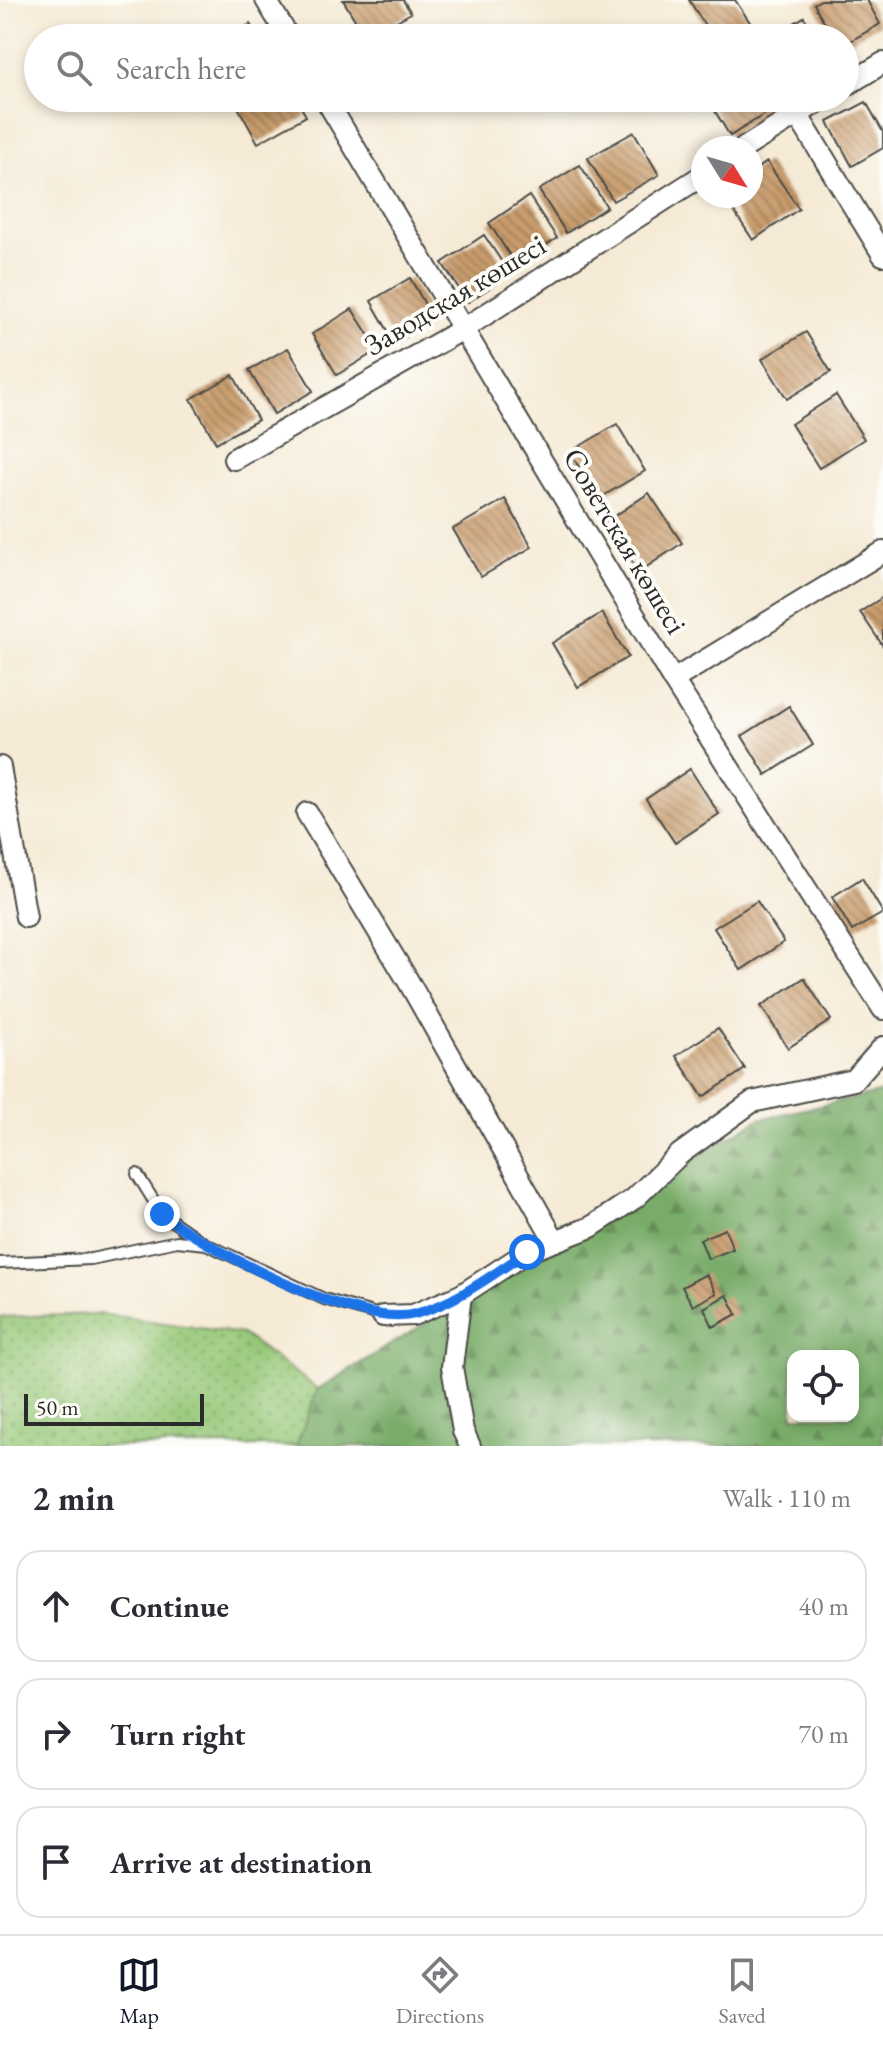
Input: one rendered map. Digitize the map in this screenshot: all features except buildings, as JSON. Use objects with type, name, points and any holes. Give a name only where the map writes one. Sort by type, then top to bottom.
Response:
[{"type":"street","points":[[266,0],[281,24]]},
{"type":"street","points":[[859,78],[883,63]]},
{"type":"street","name":"Советская көшесі","points":[[333,112],[673,680],[883,1009]]},
{"type":"street","points":[[763,136],[800,112]]},
{"type":"street","points":[[797,114],[883,255]]},
{"type":"street","name":"Заводская көшесі","points":[[234,459],[463,329],[691,183]]},
{"type":"street","points":[[673,680],[883,552]]},
{"type":"street","points":[[0,767],[26,917]]},
{"type":"street","points":[[307,813],[407,979],[555,1241]]},
{"type":"street","points":[[383,1316],[413,1315],[461,1295],[527,1252],[591,1227],[635,1198],[680,1154],[752,1102],[854,1080],[883,1047]]},
{"type":"street","points":[[461,1295],[452,1367],[463,1431],[470,1446]]},
{"type":"lane","points":[[137,1174],[162,1214],[206,1244],[324,1299],[383,1316]]},
{"type":"lane","points":[[0,1263],[91,1259],[177,1241],[206,1244]]},
{"type":"green space","points":[[883,1092],[883,1446],[296,1446],[318,1389],[759,1119]]},
{"type":"green space","points":[[101,1314],[242,1334],[318,1389],[296,1446],[0,1446],[0,1317]]},
{"type":"route","points":[[162,1214],[206,1244],[267,1274],[324,1299],[383,1316],[413,1315],[461,1295],[527,1252]]}]
